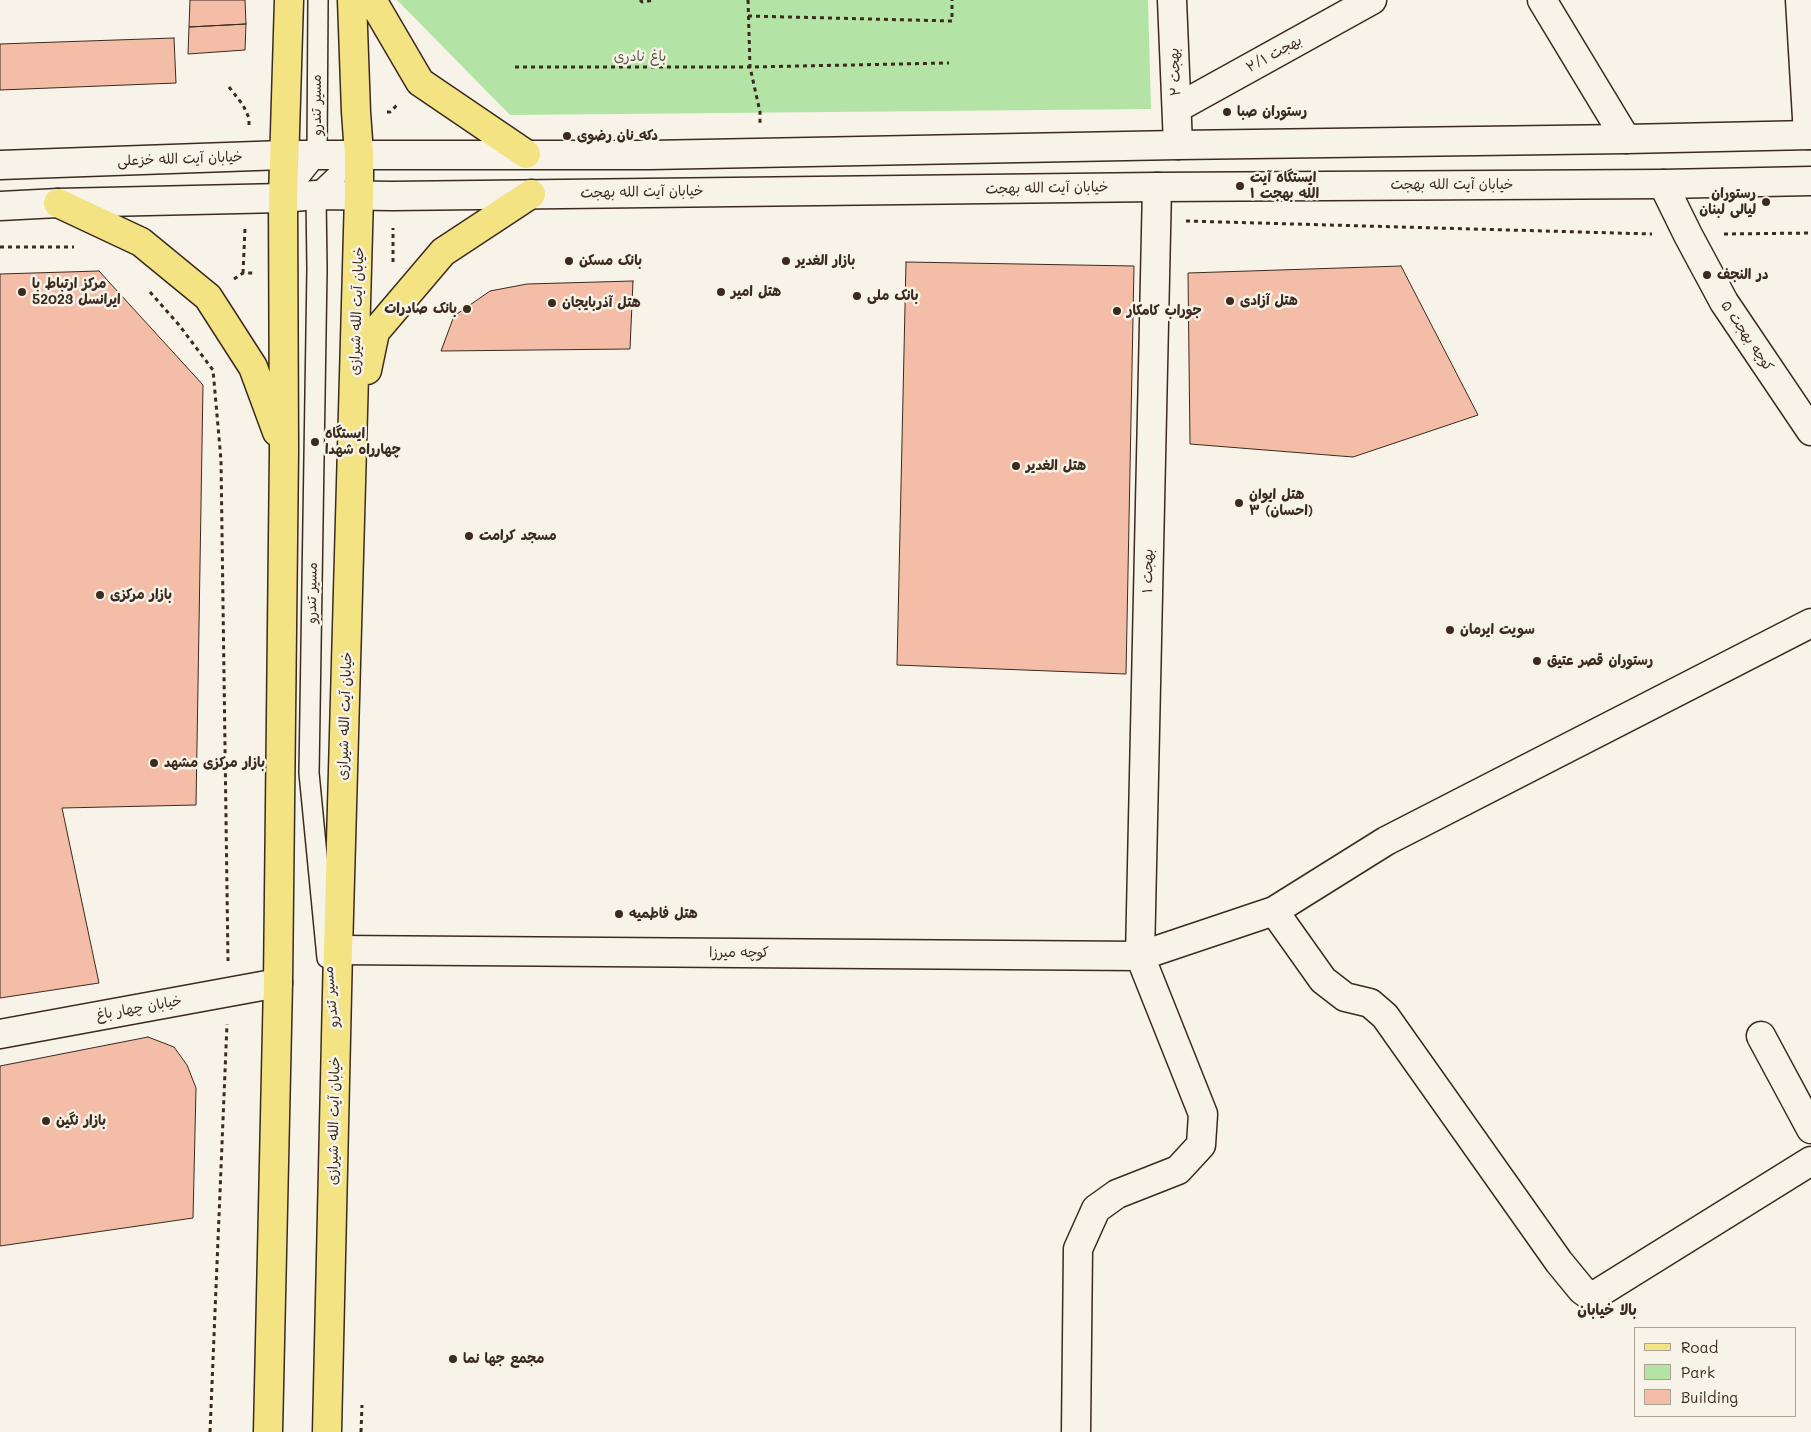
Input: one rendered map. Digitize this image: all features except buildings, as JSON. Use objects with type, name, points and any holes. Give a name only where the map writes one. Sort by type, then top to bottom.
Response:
[{"type":"main road","points":[[268,1432],[278,983],[284,450],[283,198],[288,0]]},
{"type":"main road","name":"خیابان آیت الله شیرازی","points":[[328,1432],[338,950],[359,196],[352,0]]},
{"type":"main road","points":[[372,0],[420,82],[526,154]]},
{"type":"main road","points":[[353,432],[376,332],[443,252],[531,194]]},
{"type":"main road","points":[[58,203],[141,242],[208,297],[253,366],[284,450]]},
{"type":"street","name":"بهجت ۲","points":[[1172,0],[1178,144]]},
{"type":"street","name":"بهجت ۲/۱","points":[[1177,108],[1372,0]]},
{"type":"street","points":[[1542,0],[1626,139]]},
{"type":"street","points":[[359,154],[650,155],[1178,144],[1809,135],[1800,0]]},
{"type":"street","name":"خیابان آیت الله خزعلی","points":[[0,165],[359,154]]},
{"type":"street","name":"خیابان آیت الله بهجت","points":[[283,198],[316,195],[1663,184],[1811,180]]},
{"type":"street","name":"کوچه بهجت ۵","points":[[1663,184],[1724,302],[1811,431]]},
{"type":"street","name":"بهجت ۱","points":[[1140,956],[1157,187]]},
{"type":"street","points":[[0,206],[283,198]]},
{"type":"street","name":"کوچه میرزا","points":[[338,950],[1140,956],[1274,911],[1386,842],[1811,623]]},
{"type":"street","points":[[1274,911],[1323,980],[1345,998],[1370,1003],[1385,1016],[1559,1262],[1582,1290],[1589,1295],[1597,1294],[1811,1161]]},
{"type":"street","points":[[1076,1432],[1078,1249],[1096,1209],[1117,1194],[1178,1170],[1201,1145],[1203,1114],[1140,956]]},
{"type":"street","name":"خیابان چهار باغ","points":[[0,1034],[278,983]]},
{"type":"street","points":[[1761,1036],[1811,1129]]},
{"type":"lane","name":"مسیر تندرو","points":[[283,198],[317,155],[318,0]]},
{"type":"lane","points":[[316,195],[359,154]]},
{"type":"lane","name":"مسیر تندرو","points":[[316,195],[317,269],[309,773],[336,1049]]},
{"type":"path","points":[[640,0],[642,2],[655,0]]},
{"type":"path","points":[[748,0],[750,67],[760,112],[760,153]]},
{"type":"path","points":[[748,16],[952,21],[952,0]]},
{"type":"path","points":[[516,67],[750,67],[950,63]]},
{"type":"path","points":[[229,87],[244,105],[249,118]]},
{"type":"path","points":[[1156,220],[1688,235],[1811,232]]},
{"type":"path","points":[[0,247],[82,247]]},
{"type":"path","points":[[149,291],[212,370],[221,460],[229,992],[210,1432]]},
{"type":"path","points":[[361,1432],[362,1402]]},
{"type":"green space","name":"باغ نادری","points":[[397,0],[1148,0],[1151,109],[510,115]]},
{"type":"place","name":"رستوران صبا","points":[[1227,112]]},
{"type":"place","name":"دکه نان رضوی","points":[[567,136]]},
{"type":"place","name":"ایستگاه آیت الله بهجت ۱","points":[[1240,186]]},
{"type":"place","name":"رستوران لیالی لبنان","points":[[1766,202]]},
{"type":"place","name":"بانک مسکن","points":[[569,261]]},
{"type":"place","name":"بازار الغدير","points":[[786,261]]},
{"type":"place","name":"در النجف","points":[[1707,275]]},
{"type":"place","name":"مرکز ارتباط با ایرانسل 52023","points":[[22,292]]},
{"type":"place","name":"هتل امیر","points":[[721,292]]},
{"type":"place","name":"بانک ملی","points":[[857,296]]},
{"type":"place","name":"هتل آزادی","points":[[1230,301]]},
{"type":"place","name":"هتل آذربایجان","points":[[552,303]]},
{"type":"place","name":"بانک صادرات","points":[[467,309]]},
{"type":"place","name":"جوراب کامکار","points":[[1117,311]]},
{"type":"place","name":"ایستگاه چهارراه شهدا","points":[[315,442]]},
{"type":"place","name":"هتل الغدیر","points":[[1016,466]]},
{"type":"place","name":"هتل ایوان ۳ (احسان)","points":[[1239,503]]},
{"type":"place","name":"مسجد کرامت","points":[[469,536]]},
{"type":"place","name":"بازار مرکزی","points":[[100,595]]},
{"type":"place","name":"سویت ایرمان","points":[[1450,630]]},
{"type":"place","name":"رستوران قصر عتیق","points":[[1537,661]]},
{"type":"place","name":"بازار مرکزی مشهد","points":[[154,763]]},
{"type":"place","name":"هتل فاطمیه","points":[[619,914]]},
{"type":"place","name":"بازار نگین","points":[[46,1121]]},
{"type":"place","name":"مجمع جها نما","points":[[453,1359]]},
{"type":"district","name":"بالا خیابان","points":[[1607,1310]]}]
